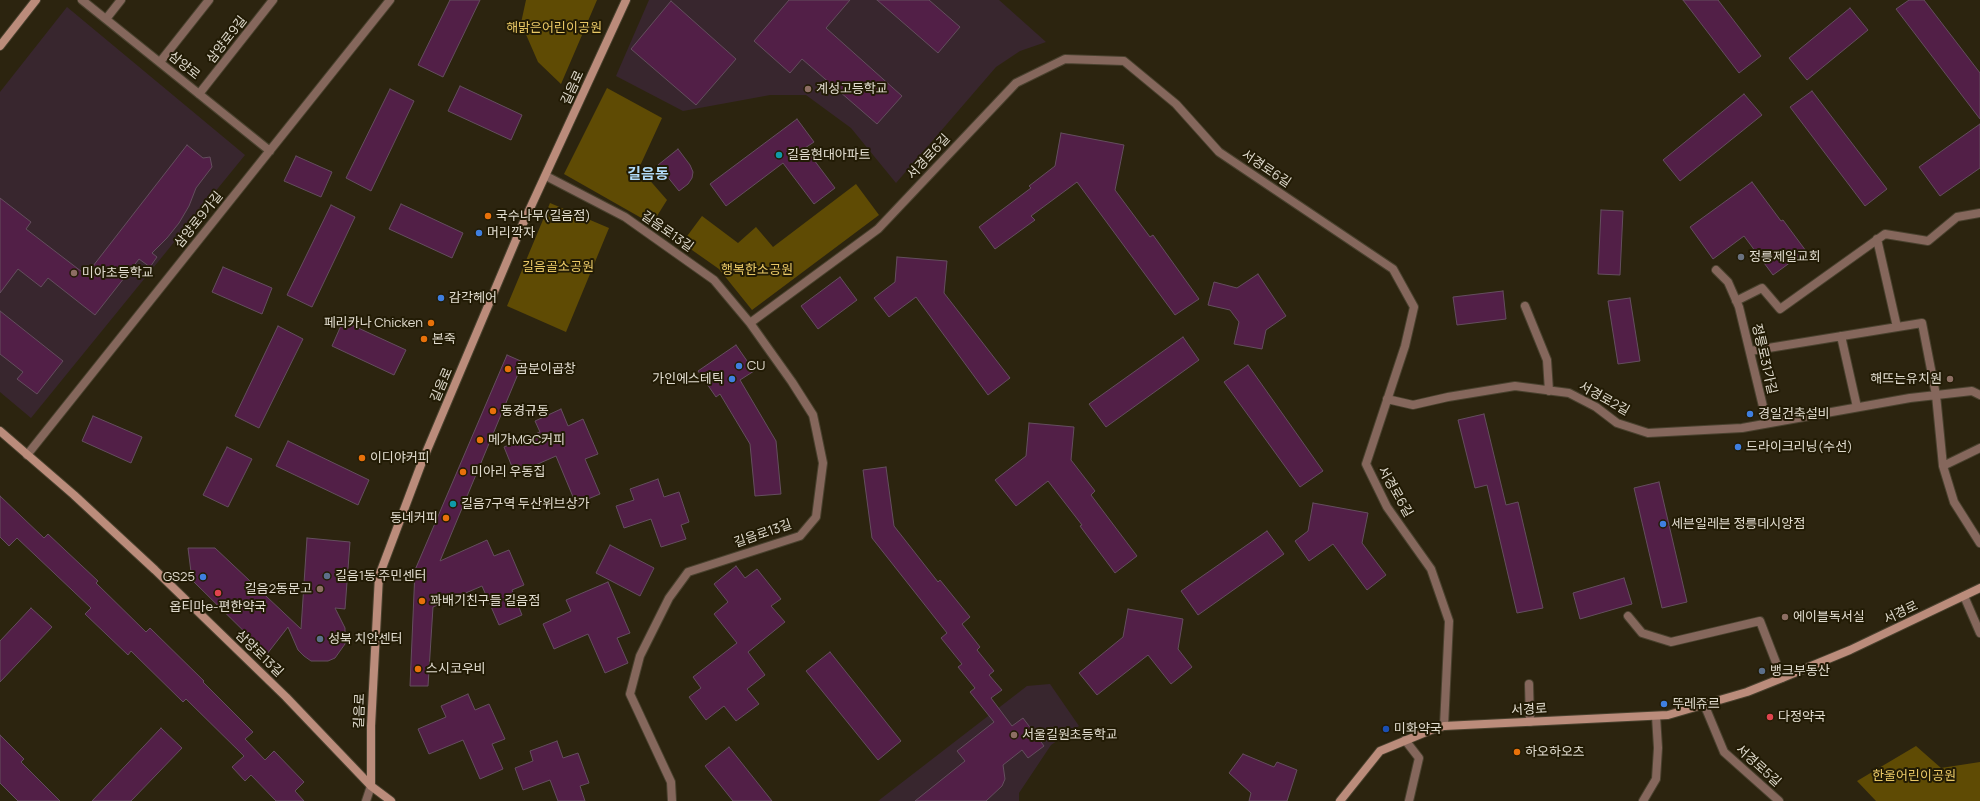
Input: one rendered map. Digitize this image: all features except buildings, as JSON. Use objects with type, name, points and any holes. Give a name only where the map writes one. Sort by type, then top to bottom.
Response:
[{"type":"street","points":[[0,46],[36,0]]},
{"type":"street","name":"삼양로","points":[[82,0],[270,151]]},
{"type":"street","points":[[106,18],[120,0]]},
{"type":"street","points":[[160,62],[209,0]]},
{"type":"street","name":"삼양로9길","points":[[199,94],[274,0]]},
{"type":"street","name":"삼양로9가길","points":[[27,455],[390,0]]},
{"type":"street","name":"길음로","points":[[366,801],[371,786],[372,718],[379,576],[434,434],[521,228],[626,0]]},
{"type":"street","name":"서경로6길","points":[[750,323],[878,229],[1016,83],[1065,59],[1124,61],[1176,104],[1219,152],[1393,268],[1414,307],[1405,346],[1366,464],[1387,507],[1431,569],[1449,621],[1444,726]]},
{"type":"street","name":"길음로13길","points":[[546,176],[625,217],[714,280],[750,323],[792,382],[813,415],[823,464],[816,517],[800,536],[688,572],[669,598],[640,656],[630,694],[671,782],[672,801]]},
{"type":"street","points":[[1736,301],[1762,288],[1780,309],[1885,234],[1928,241],[1958,217],[1980,213]]},
{"type":"street","points":[[1877,239],[1897,327]]},
{"type":"street","name":"정릉로31가길","points":[[1716,270],[1728,282],[1736,301],[1750,351],[1767,423]]},
{"type":"street","points":[[1525,306],[1547,360],[1549,391]]},
{"type":"street","points":[[1750,351],[1922,323],[1936,395],[1943,466],[1954,502],[1980,543]]},
{"type":"street","points":[[1841,336],[1857,407]]},
{"type":"street","name":"서경로2길","points":[[1387,399],[1413,405],[1448,397],[1515,386],[1569,393],[1596,407],[1617,423],[1648,433],[1742,428],[1857,407],[1936,395],[1972,391],[1980,395]]},
{"type":"street","name":"삼양로13길","points":[[0,431],[156,570],[286,697],[371,786],[391,801]]},
{"type":"street","points":[[1943,466],[1980,448]]},
{"type":"street","name":"서경로","points":[[1340,801],[1380,751],[1431,730],[1444,726],[1668,715],[1747,692],[1782,678],[1850,650],[1980,588]]},
{"type":"street","points":[[1964,596],[1980,633]]},
{"type":"street","points":[[1628,616],[1642,633],[1671,642],[1760,621],[1782,678]]},
{"type":"street","points":[[1529,684],[1530,722]]},
{"type":"street","name":"서경로5길","points":[[1704,704],[1724,752],[1778,801]]},
{"type":"street","points":[[1643,801],[1656,779],[1658,748],[1656,716]]},
{"type":"street","points":[[1405,740],[1418,758],[1409,801]]},
{"type":"shaded area","name":"계성고등학교","points":[[649,0],[999,0],[1046,42],[1020,51],[996,67],[896,183],[851,128],[806,95],[770,95],[683,111],[616,76]]},
{"type":"shaded area","name":"미아초등학교","points":[[67,7],[245,155],[31,418],[0,392],[0,92]]},
{"type":"shaded area","name":"서울길원초등학교","points":[[1050,684],[1079,726],[1051,745],[1019,793],[1019,801],[878,801],[1027,686]]},
{"type":"green space","name":"해맑은어린이공원","points":[[526,0],[597,0],[561,84],[538,62],[521,23]]},
{"type":"green space","points":[[607,88],[662,118],[639,168],[667,200],[652,224],[564,174]]},
{"type":"green space","name":"행복한소공원","points":[[856,184],[879,215],[752,310],[719,269],[682,243],[702,216],[738,243],[756,227],[773,247]]},
{"type":"green space","name":"길음골소공원","points":[[550,203],[609,228],[566,332],[507,306]]},
{"type":"green space","name":"한울어린이공원","points":[[1916,746],[1941,768],[1980,762],[1980,801],[1876,801],[1857,781]]},
{"type":"place","name":"계성고등학교","points":[[808,89]]},
{"type":"place","name":"길음현대아파트","points":[[779,155]]},
{"type":"place","name":"국수나무(길음점)","points":[[488,216]]},
{"type":"place","name":"머리깍자","points":[[479,233]]},
{"type":"place","name":"정릉제일교회","points":[[1741,257]]},
{"type":"place","name":"미아초등학교","points":[[74,273]]},
{"type":"place","name":"감각헤어","points":[[441,298]]},
{"type":"place","name":"페리카나 Chicken","points":[[431,323]]},
{"type":"place","name":"본죽","points":[[424,339]]},
{"type":"place","name":"CU","points":[[739,366]]},
{"type":"place","name":"곱분이곱창","points":[[508,369]]},
{"type":"place","name":"가인에스테틱","points":[[732,379]]},
{"type":"place","name":"해뜨는유치원","points":[[1950,379]]},
{"type":"place","name":"동경규동","points":[[493,411]]},
{"type":"place","name":"경일건축설비","points":[[1750,414]]},
{"type":"place","name":"메가MGC커피","points":[[480,440]]},
{"type":"place","name":"드라이크리닝(수선)","points":[[1738,447]]},
{"type":"place","name":"이디야커피","points":[[362,458]]},
{"type":"place","name":"미아리 우동집","points":[[463,472]]},
{"type":"place","name":"길음7구역 두산위브상가","points":[[453,504]]},
{"type":"place","name":"동네커피","points":[[446,518]]},
{"type":"place","name":"세븐일레븐 정릉데시앙점","points":[[1663,524]]},
{"type":"place","name":"길음1동 주민센터","points":[[327,576]]},
{"type":"place","name":"GS25","points":[[203,577]]},
{"type":"place","name":"길음2동문고","points":[[320,589]]},
{"type":"place","name":"옵티마e-편한약국","points":[[218,593]]},
{"type":"place","name":"꽈배기친구들 길음점","points":[[422,601]]},
{"type":"place","name":"에이블독서실","points":[[1785,617]]},
{"type":"place","name":"성북 치안센터","points":[[320,639]]},
{"type":"place","name":"스시코우비","points":[[418,669]]},
{"type":"place","name":"뱅크부동산","points":[[1762,671]]},
{"type":"place","name":"뚜레쥬르","points":[[1664,704]]},
{"type":"place","name":"다정약국","points":[[1770,717]]},
{"type":"place","name":"미화약국","points":[[1386,729]]},
{"type":"place","name":"서울길원초등학교","points":[[1014,735]]},
{"type":"place","name":"하오하오츠","points":[[1517,752]]},
{"type":"district","name":"길음동","points":[[648,175]]}]
